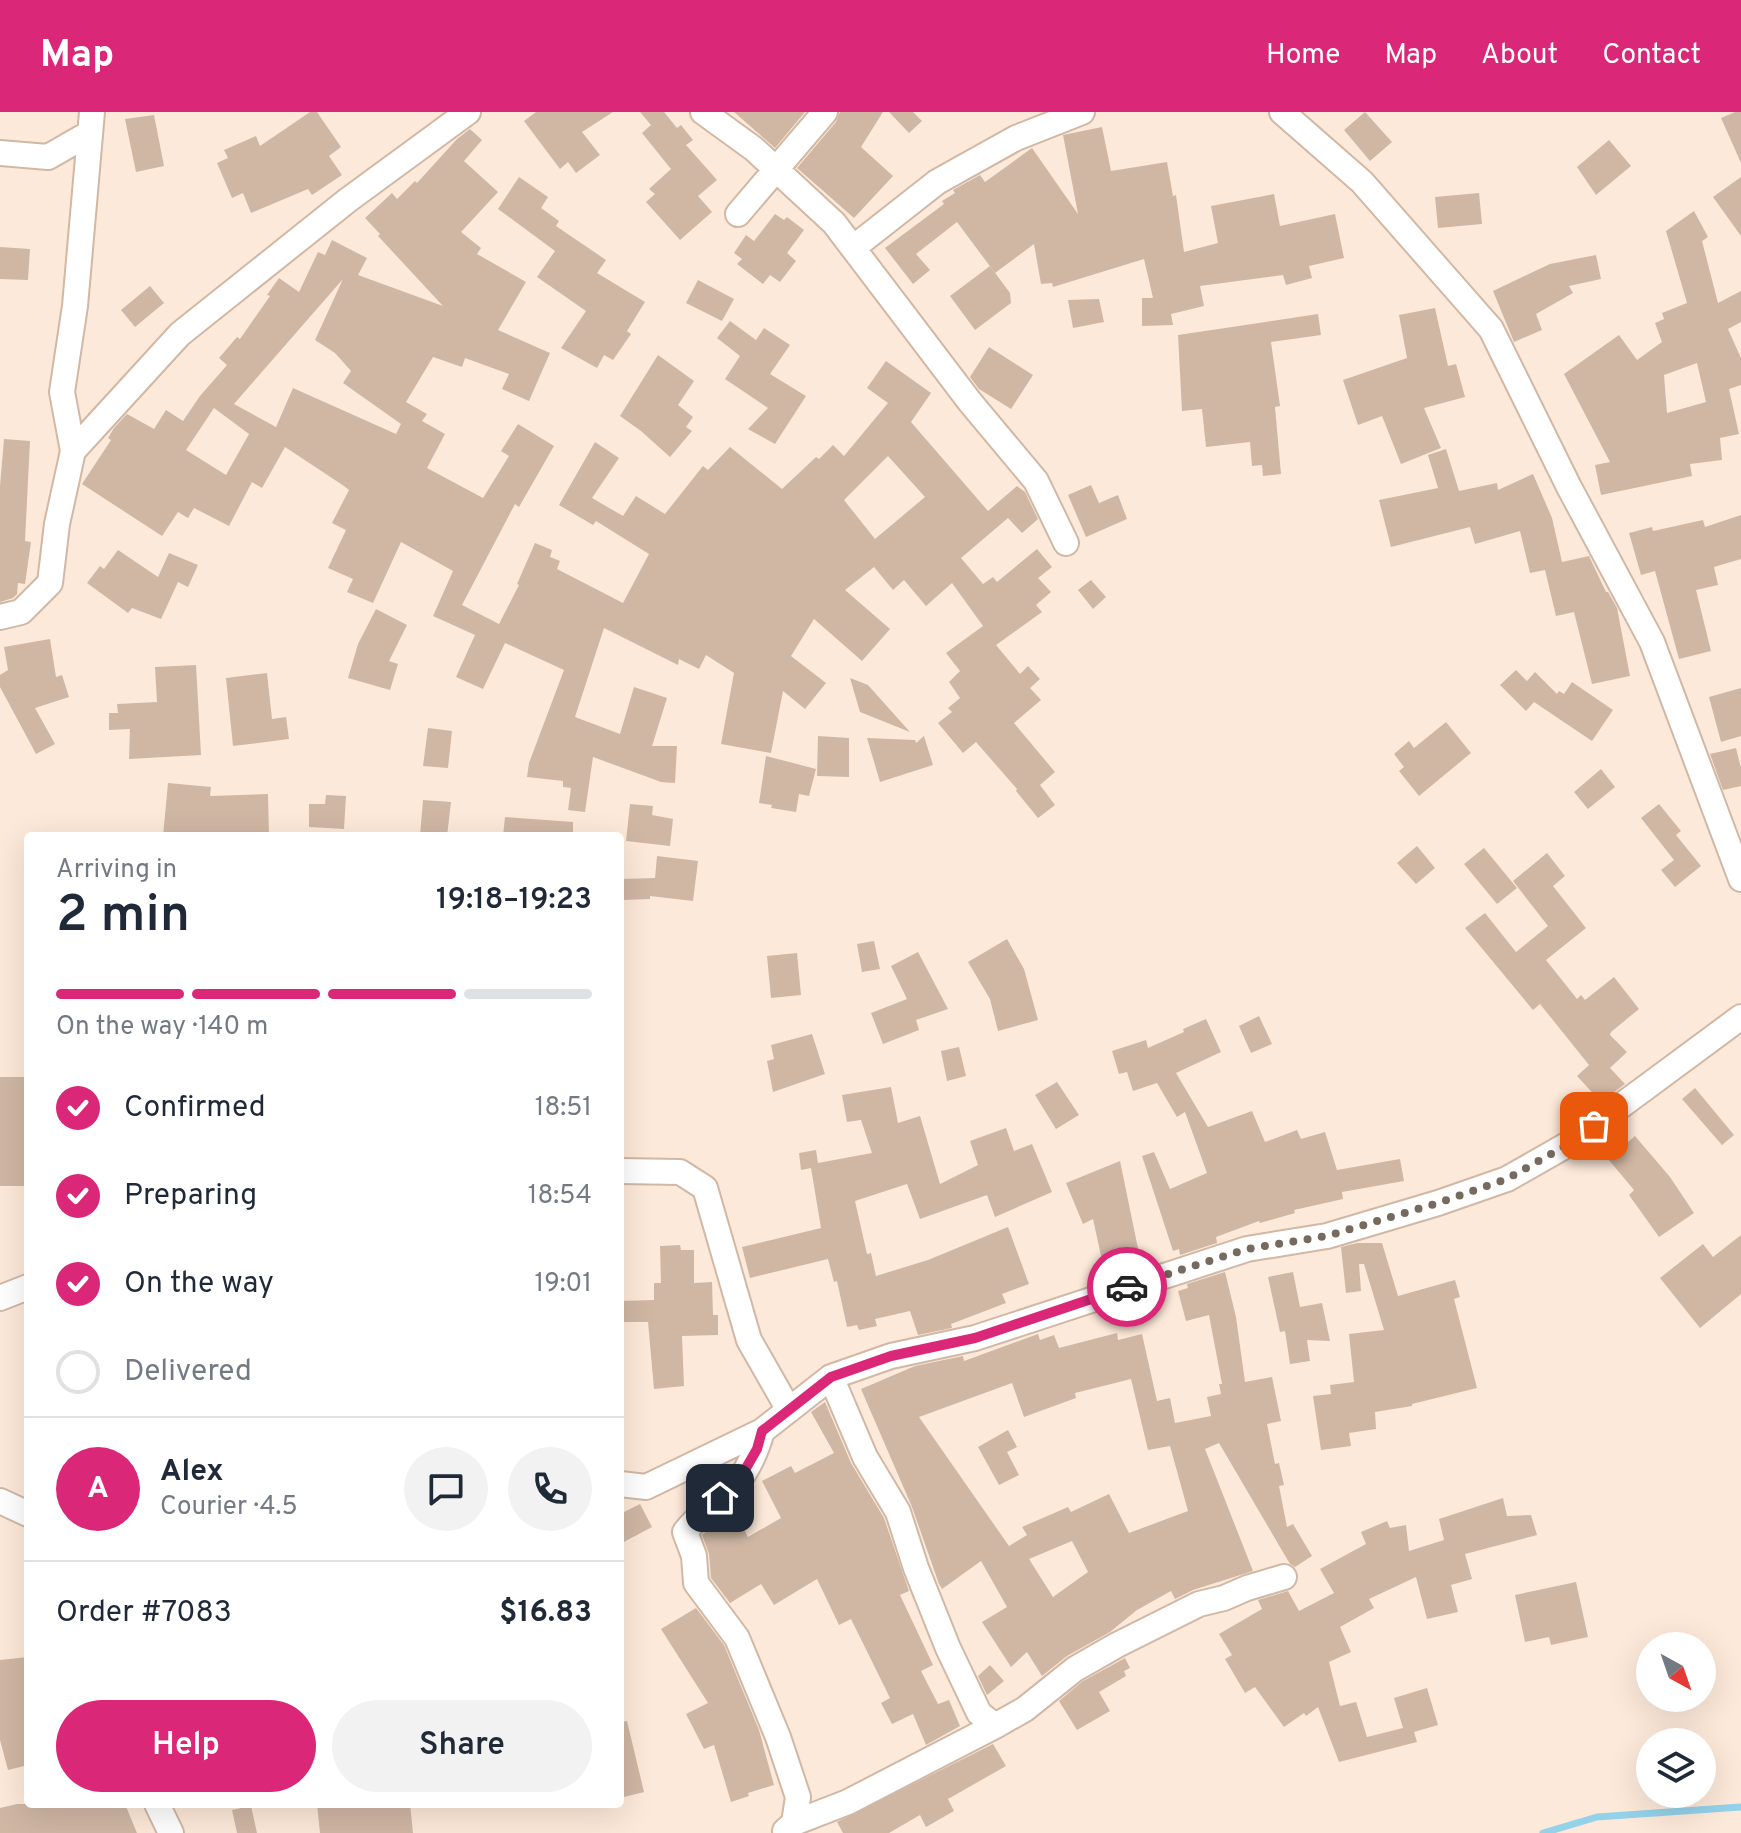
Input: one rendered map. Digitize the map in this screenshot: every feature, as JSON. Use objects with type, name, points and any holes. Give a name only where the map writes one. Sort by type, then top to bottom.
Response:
[{"type":"street","points":[[73,451],[180,334],[348,200],[468,112]]},
{"type":"street","points":[[703,112],[754,149],[834,223],[970,402],[1036,481],[1066,543]]},
{"type":"street","points":[[738,214],[825,112]]},
{"type":"street","points":[[853,248],[937,182],[1016,138],[1082,112]]},
{"type":"street","points":[[1282,112],[1362,182],[1491,329],[1569,487],[1652,642],[1741,879]]},
{"type":"street","points":[[0,617],[21,612],[50,583],[57,524],[73,451],[62,392],[75,306],[91,123]]},
{"type":"street","points":[[0,153],[48,157],[91,123]]},
{"type":"street","points":[[624,1484],[646,1487],[762,1431],[831,1377],[891,1356],[975,1338],[1247,1249],[1327,1236],[1507,1179],[1572,1142],[1741,1017]]},
{"type":"street","points":[[624,1171],[680,1172],[705,1188],[749,1340],[789,1410]]},
{"type":"street","points":[[0,1298],[24,1289]]},
{"type":"street","points":[[831,1377],[865,1457],[898,1512],[916,1568],[948,1648],[979,1713],[995,1726]]},
{"type":"street","points":[[762,1431],[757,1449],[738,1482],[698,1515],[685,1532],[694,1556],[696,1583],[737,1638],[778,1737],[798,1797],[788,1828]]},
{"type":"street","points":[[0,1501],[24,1512]]},
{"type":"street","points":[[788,1828],[848,1802],[995,1726],[1025,1709],[1075,1669],[1117,1645],[1199,1604],[1284,1577]]},
{"type":"street","points":[[159,1808],[171,1833]]},
{"type":"building","points":[[310,112],[317,112],[341,147],[329,156],[342,175],[312,195],[308,189],[251,213],[243,193],[232,198],[217,163],[228,158],[224,150],[256,136],[260,146]]},
{"type":"building","points":[[536,112],[613,112],[582,132],[600,155],[576,173],[568,162],[560,169],[524,121]]},
{"type":"building","points":[[640,112],[664,112],[677,128],[681,125],[693,140],[686,145],[717,180],[698,196],[712,212],[680,240],[646,202],[655,194],[649,189],[671,169],[642,133],[651,125]]},
{"type":"building","points":[[734,112],[805,112],[775,148]]},
{"type":"building","points":[[840,112],[883,112],[861,147],[893,176],[854,218],[797,168],[836,122]]},
{"type":"building","points":[[889,112],[913,112],[922,121],[909,133]]},
{"type":"building","points":[[1365,112],[1392,142],[1370,161],[1344,130]]},
{"type":"building","points":[[1741,112],[1741,163],[1721,118]]},
{"type":"building","points":[[154,115],[164,166],[136,172],[125,119]]},
{"type":"building","points":[[1102,127],[1111,171],[1167,162],[1173,196],[1176,195],[1184,252],[1218,243],[1211,206],[1274,194],[1280,226],[1335,214],[1344,258],[1309,266],[1312,278],[1286,285],[1283,275],[1200,286],[1204,306],[1171,314],[1173,325],[1142,326],[1142,298],[1153,298],[1144,259],[1053,287],[1052,283],[1041,284],[1034,244],[995,273],[957,222],[916,254],[930,270],[913,284],[885,248],[944,204],[942,201],[955,193],[953,190],[980,175],[985,182],[1032,148],[1078,214],[1063,135]]},
{"type":"building","points":[[470,129],[482,140],[464,161],[498,192],[461,232],[481,248],[477,254],[526,282],[498,330],[550,353],[529,401],[502,389],[509,374],[465,358],[462,367],[433,357],[406,402],[427,414],[422,421],[445,434],[427,468],[483,498],[509,456],[501,451],[518,424],[554,446],[519,507],[515,504],[462,605],[499,624],[519,585],[535,543],[552,550],[550,557],[560,561],[557,569],[623,603],[649,554],[596,521],[593,525],[559,505],[595,442],[619,458],[592,498],[623,516],[636,496],[665,514],[703,466],[708,470],[730,447],[782,489],[833,445],[844,456],[888,403],[867,388],[886,361],[931,393],[911,422],[988,511],[1017,486],[1025,492],[1038,519],[1022,533],[1008,518],[961,558],[983,584],[993,577],[997,582],[1037,549],[1052,567],[1038,578],[1051,592],[1036,605],[1042,612],[996,645],[1020,674],[1028,666],[1040,679],[1030,688],[1041,700],[1014,723],[1055,772],[1040,785],[1055,805],[1038,818],[976,742],[963,753],[938,723],[952,712],[948,708],[960,698],[949,682],[960,671],[946,653],[983,626],[952,583],[926,606],[904,580],[893,590],[874,567],[845,590],[890,629],[862,661],[814,619],[791,656],[826,683],[805,709],[783,691],[771,753],[721,744],[734,673],[706,655],[699,669],[679,659],[678,665],[604,628],[575,717],[620,734],[634,687],[667,698],[652,746],[677,746],[675,783],[661,782],[593,757],[585,812],[568,810],[571,788],[563,787],[563,781],[527,777],[529,763],[564,670],[505,643],[483,689],[456,677],[475,635],[433,616],[453,571],[401,542],[373,603],[347,592],[353,579],[328,568],[346,530],[332,523],[349,490],[285,447],[262,488],[252,482],[229,526],[194,508],[188,518],[178,512],[162,536],[82,484],[111,440],[108,438],[114,428],[127,414],[154,429],[166,410],[183,421],[227,365],[219,358],[237,337],[240,339],[279,278],[299,292],[318,252],[325,255],[332,240],[367,258],[358,275],[443,306],[365,218],[392,193],[397,199],[415,181],[417,183]],"holes":[[[343,279],[315,340],[335,353],[351,371],[343,383],[401,424],[396,434],[293,388],[276,427],[234,404]],[[214,408],[249,434],[226,475],[186,450]],[[888,456],[925,497],[875,539],[844,500]]]},
{"type":"building","points":[[1609,140],[1631,166],[1596,195],[1577,167]]},
{"type":"building","points":[[519,177],[548,197],[541,208],[559,221],[556,226],[606,260],[597,273],[645,302],[627,331],[631,334],[613,360],[604,355],[597,368],[561,348],[586,311],[537,277],[555,251],[498,209]]},
{"type":"building","points":[[1741,177],[1741,236],[1713,197]]},
{"type":"building","points":[[1479,193],[1482,224],[1438,228],[1435,197]]},
{"type":"building","points":[[1694,211],[1708,237],[1702,241],[1718,303],[1741,291],[1741,322],[1728,329],[1741,358],[1741,385],[1729,389],[1739,434],[1720,438],[1722,460],[1690,464],[1692,476],[1601,495],[1595,465],[1610,462],[1564,374],[1619,335],[1637,360],[1662,342],[1655,323],[1664,319],[1662,313],[1687,303],[1666,231]],"holes":[[[1697,363],[1706,402],[1667,413],[1664,375]]]},
{"type":"building","points":[[775,214],[784,220],[787,217],[804,230],[787,253],[796,261],[780,282],[770,275],[763,284],[737,264],[742,259],[734,253],[746,235],[754,241]]},
{"type":"building","points":[[0,247],[30,249],[28,280],[0,279]]},
{"type":"building","points":[[1596,255],[1601,279],[1569,286],[1573,293],[1536,314],[1542,330],[1514,342],[1493,291],[1550,264]]},
{"type":"building","points":[[990,266],[1010,293],[1011,303],[975,330],[950,296]]},
{"type":"building","points":[[698,280],[734,299],[722,321],[686,303]]},
{"type":"building","points":[[150,286],[164,303],[135,327],[121,310]]},
{"type":"building","points":[[1099,299],[1104,322],[1073,328],[1068,300]]},
{"type":"building","points":[[1435,308],[1448,366],[1456,364],[1465,397],[1424,408],[1441,448],[1401,464],[1382,416],[1358,425],[1343,380],[1407,358],[1399,315]]},
{"type":"building","points":[[1318,314],[1321,335],[1271,342],[1280,406],[1275,407],[1281,474],[1263,476],[1262,465],[1252,466],[1250,442],[1206,447],[1202,409],[1182,411],[1178,335]]},
{"type":"building","points":[[730,321],[756,340],[764,328],[790,345],[770,374],[806,396],[775,444],[748,429],[768,408],[725,379],[740,356],[717,338]]},
{"type":"building","points":[[989,347],[1033,375],[1011,409],[979,389],[970,377]]},
{"type":"building","points":[[658,355],[694,381],[678,405],[693,417],[686,427],[692,431],[670,457],[620,416]]},
{"type":"building","points":[[4,439],[30,441],[25,541],[31,542],[25,584],[18,583],[17,594],[0,602],[0,486]]},
{"type":"building","points":[[1446,449],[1459,491],[1497,483],[1498,490],[1533,474],[1552,518],[1562,562],[1589,556],[1617,608],[1630,676],[1592,684],[1574,612],[1556,616],[1545,570],[1530,573],[1520,531],[1475,544],[1470,527],[1391,547],[1379,500],[1438,488],[1428,455]]},
{"type":"building","points":[[1091,485],[1099,503],[1118,495],[1127,519],[1086,537],[1068,495]]},
{"type":"building","points":[[1741,515],[1741,559],[1714,567],[1718,585],[1696,590],[1711,651],[1679,659],[1655,571],[1641,575],[1629,533],[1703,520],[1705,527]]},
{"type":"building","points":[[118,550],[158,577],[169,553],[198,565],[188,587],[178,582],[161,619],[132,608],[128,613],[87,583],[100,566],[104,569]]},
{"type":"building","points":[[1091,580],[1106,597],[1093,609],[1078,590]]},
{"type":"building","points":[[376,609],[407,625],[389,661],[398,664],[390,690],[348,678],[358,644]]},
{"type":"building","points":[[50,639],[56,677],[62,675],[69,697],[35,708],[55,744],[36,754],[0,687],[0,675],[8,670],[4,647]]},
{"type":"building","points":[[196,665],[201,755],[129,759],[130,729],[109,730],[109,713],[118,713],[117,704],[157,702],[155,667]]},
{"type":"building","points":[[1516,670],[1527,681],[1535,672],[1557,694],[1559,691],[1564,694],[1572,682],[1613,710],[1592,741],[1534,702],[1526,711],[1500,685]]},
{"type":"building","points":[[267,673],[272,719],[286,717],[289,739],[233,746],[226,678]]},
{"type":"building","points":[[850,678],[868,685],[910,732],[860,712]]},
{"type":"building","points":[[1741,688],[1741,736],[1721,742],[1709,697]]},
{"type":"building","points":[[1446,722],[1471,753],[1419,796],[1399,771],[1404,767],[1394,754],[1409,741],[1414,748]]},
{"type":"building","points":[[428,728],[452,731],[448,768],[423,766]]},
{"type":"building","points":[[818,736],[849,738],[849,777],[817,776]]},
{"type":"building","points":[[924,736],[933,765],[880,782],[867,738],[915,740],[916,743]]},
{"type":"building","points":[[1736,748],[1741,786],[1723,790],[1710,754]]},
{"type":"building","points":[[766,756],[816,769],[809,796],[799,794],[796,812],[759,803]]},
{"type":"building","points":[[1601,769],[1615,787],[1588,809],[1574,792]]},
{"type":"building","points":[[168,783],[211,787],[210,796],[268,794],[269,832],[163,832]]},
{"type":"building","points":[[326,795],[346,796],[344,829],[309,827],[309,804],[325,804]]},
{"type":"building","points":[[423,800],[451,802],[447,832],[420,832]]},
{"type":"building","points":[[630,804],[653,806],[652,815],[673,819],[670,846],[626,841]]},
{"type":"building","points":[[1659,804],[1681,831],[1676,835],[1701,866],[1675,887],[1661,870],[1674,860],[1641,818]]},
{"type":"building","points":[[505,817],[573,822],[573,832],[503,832]]},
{"type":"building","points":[[1417,846],[1435,868],[1416,884],[1397,863]]},
{"type":"building","points":[[1484,848],[1517,888],[1497,904],[1464,864]]},
{"type":"building","points":[[1547,853],[1565,876],[1553,886],[1586,928],[1546,960],[1577,999],[1581,995],[1585,1000],[1614,977],[1639,1009],[1611,1032],[1610,1035],[1627,1052],[1610,1068],[1625,1084],[1601,1102],[1577,1076],[1589,1065],[1540,1004],[1533,1010],[1465,928],[1485,913],[1516,952],[1548,926],[1513,881]]},
{"type":"building","points":[[657,856],[698,861],[693,901],[650,896],[650,899],[624,900],[624,879],[655,878]]},
{"type":"building","points":[[1007,939],[1024,969],[1038,1020],[998,1031],[990,999],[968,962]]},
{"type":"building","points":[[874,941],[880,969],[862,972],[857,944]]},
{"type":"building","points":[[918,952],[948,1009],[916,1020],[919,1030],[883,1044],[871,1013],[907,999],[891,966]]},
{"type":"building","points":[[797,953],[801,995],[771,998],[767,956]]},
{"type":"building","points":[[1259,1016],[1272,1044],[1251,1053],[1239,1026]]},
{"type":"building","points":[[1206,1019],[1221,1052],[1176,1073],[1208,1127],[1252,1111],[1265,1142],[1297,1130],[1301,1139],[1325,1132],[1337,1170],[1400,1159],[1404,1181],[1342,1192],[1343,1199],[1259,1221],[1216,1237],[1217,1243],[1180,1255],[1179,1249],[1173,1251],[1142,1156],[1154,1152],[1170,1189],[1207,1173],[1185,1112],[1177,1117],[1157,1083],[1133,1091],[1127,1072],[1119,1074],[1112,1051],[1146,1040],[1148,1048]]},
{"type":"building","points":[[812,1034],[825,1074],[773,1092],[767,1061],[774,1059],[771,1045]]},
{"type":"building","points":[[959,1047],[966,1076],[947,1081],[941,1051]]},
{"type":"building","points":[[0,1077],[24,1077],[24,1186],[0,1186]]},
{"type":"building","points":[[1057,1082],[1079,1115],[1056,1129],[1035,1095]]},
{"type":"building","points":[[891,1087],[898,1123],[920,1116],[940,1184],[978,1165],[970,1141],[1006,1128],[1014,1151],[1032,1144],[1052,1192],[995,1217],[987,1195],[920,1219],[907,1184],[855,1201],[867,1254],[871,1253],[876,1276],[928,1260],[1008,1227],[1029,1284],[1002,1294],[1006,1303],[951,1324],[952,1328],[918,1335],[910,1311],[875,1319],[877,1326],[859,1330],[857,1325],[847,1327],[837,1281],[834,1282],[828,1259],[750,1278],[742,1247],[821,1228],[811,1168],[801,1170],[799,1153],[816,1150],[818,1163],[872,1153],[861,1120],[847,1122],[842,1095]]},
{"type":"building","points":[[1695,1088],[1734,1135],[1722,1145],[1682,1099]]},
{"type":"building","points":[[1635,1136],[1670,1177],[1694,1213],[1659,1237],[1629,1195],[1634,1190],[1608,1159]]},
{"type":"building","points":[[1120,1161],[1140,1258],[1103,1265],[1093,1219],[1083,1224],[1066,1183]]},
{"type":"building","points":[[1741,1235],[1741,1294],[1700,1328],[1660,1278],[1703,1244],[1713,1257]]},
{"type":"building","points":[[1357,1243],[1382,1243],[1398,1296],[1455,1280],[1460,1297],[1454,1299],[1477,1388],[1412,1406],[1375,1412],[1376,1429],[1349,1433],[1351,1446],[1321,1450],[1313,1396],[1331,1394],[1330,1385],[1354,1382],[1349,1334],[1384,1330],[1364,1264],[1359,1264],[1361,1291],[1346,1293],[1341,1247]]},
{"type":"building","points":[[680,1245],[681,1250],[694,1250],[694,1283],[712,1282],[713,1315],[718,1315],[718,1335],[682,1336],[684,1386],[654,1389],[648,1322],[624,1322],[624,1301],[654,1300],[654,1283],[661,1283],[660,1246]]},
{"type":"building","points":[[1225,1272],[1236,1317],[1245,1382],[1272,1377],[1281,1421],[1267,1424],[1275,1464],[1279,1463],[1284,1485],[1279,1486],[1287,1527],[1293,1524],[1312,1556],[1295,1567],[1290,1564],[1219,1443],[1205,1449],[1253,1571],[1175,1599],[1171,1591],[1137,1610],[1110,1632],[1067,1656],[1042,1676],[1027,1652],[1011,1667],[982,1622],[1007,1607],[981,1561],[942,1589],[912,1507],[861,1389],[915,1366],[963,1356],[964,1361],[1038,1334],[1040,1340],[1054,1335],[1059,1348],[1117,1333],[1118,1340],[1142,1334],[1157,1401],[1170,1398],[1175,1423],[1211,1416],[1207,1397],[1221,1394],[1219,1384],[1222,1384],[1209,1315],[1186,1321],[1178,1291],[1188,1288],[1187,1284]],"holes":[[[1131,1379],[1148,1450],[1170,1446],[1188,1511],[1129,1533],[1109,1494],[1071,1512],[1068,1507],[1022,1527],[1027,1535],[1009,1546],[919,1417],[1012,1383],[1024,1417],[1076,1398],[1075,1393]],[[1072,1541],[1088,1572],[1053,1597],[1029,1559]]]},
{"type":"building","points":[[1293,1272],[1300,1307],[1322,1303],[1330,1341],[1307,1340],[1310,1361],[1290,1364],[1285,1331],[1280,1332],[1268,1277]]},
{"type":"building","points":[[825,1402],[851,1463],[884,1518],[909,1591],[900,1595],[933,1665],[921,1671],[938,1704],[949,1700],[960,1726],[926,1745],[913,1714],[892,1724],[881,1703],[890,1698],[851,1619],[839,1625],[817,1579],[774,1605],[761,1584],[730,1603],[711,1578],[709,1554],[702,1535],[733,1508],[748,1537],[781,1518],[762,1481],[791,1466],[795,1473],[834,1453],[811,1412]]},
{"type":"building","points":[[1008,1430],[1017,1447],[1007,1452],[1019,1475],[999,1485],[978,1447]]},
{"type":"building","points":[[1503,1498],[1507,1516],[1531,1515],[1537,1535],[1465,1554],[1472,1579],[1451,1585],[1458,1612],[1427,1619],[1416,1577],[1369,1599],[1374,1608],[1340,1627],[1351,1652],[1329,1662],[1340,1706],[1356,1702],[1367,1737],[1403,1728],[1394,1698],[1427,1688],[1438,1725],[1414,1732],[1417,1742],[1339,1762],[1318,1707],[1284,1727],[1255,1687],[1245,1693],[1225,1659],[1232,1655],[1219,1634],[1262,1609],[1258,1600],[1288,1591],[1299,1611],[1334,1593],[1320,1569],[1366,1544],[1361,1532],[1387,1521],[1390,1528],[1406,1525],[1409,1551],[1444,1540],[1439,1519]]},
{"type":"building","points":[[640,1504],[652,1527],[624,1542],[624,1512]]},
{"type":"building","points":[[1576,1582],[1588,1637],[1551,1645],[1549,1637],[1525,1642],[1515,1595]]},
{"type":"building","points":[[696,1608],[724,1645],[759,1730],[774,1785],[731,1802],[714,1745],[704,1749],[686,1714],[708,1703],[661,1629]]},
{"type":"building","points":[[24,1657],[24,1766],[8,1770],[0,1740],[0,1660]]},
{"type":"building","points":[[1125,1658],[1130,1668],[1124,1671],[1126,1676],[1099,1692],[1110,1711],[1077,1730],[1059,1701],[1083,1681]]},
{"type":"building","points":[[990,1665],[1004,1681],[987,1695],[978,1676]]},
{"type":"building","points":[[624,1721],[627,1721],[644,1792],[624,1797]]},
{"type":"building","points":[[993,1744],[1006,1766],[948,1799],[954,1811],[926,1827],[920,1815],[889,1833],[843,1833],[837,1822]]},
{"type":"building","points":[[24,1804],[24,1808],[127,1808],[137,1833],[0,1833],[0,1808]]},
{"type":"building","points":[[251,1808],[257,1833],[237,1833],[232,1810]]},
{"type":"building","points":[[317,1808],[410,1808],[413,1833],[320,1833]]},
{"type":"waterway","points":[[1543,1833],[1597,1817],[1741,1807]]},
{"type":"way so far","points":[[1127,1287],[1247,1249],[1327,1236],[1438,1203],[1507,1179],[1594,1126]]},
{"type":"route","points":[[720,1498],[738,1482],[757,1449],[762,1431],[831,1377],[891,1356],[975,1338],[1127,1287]]}]
